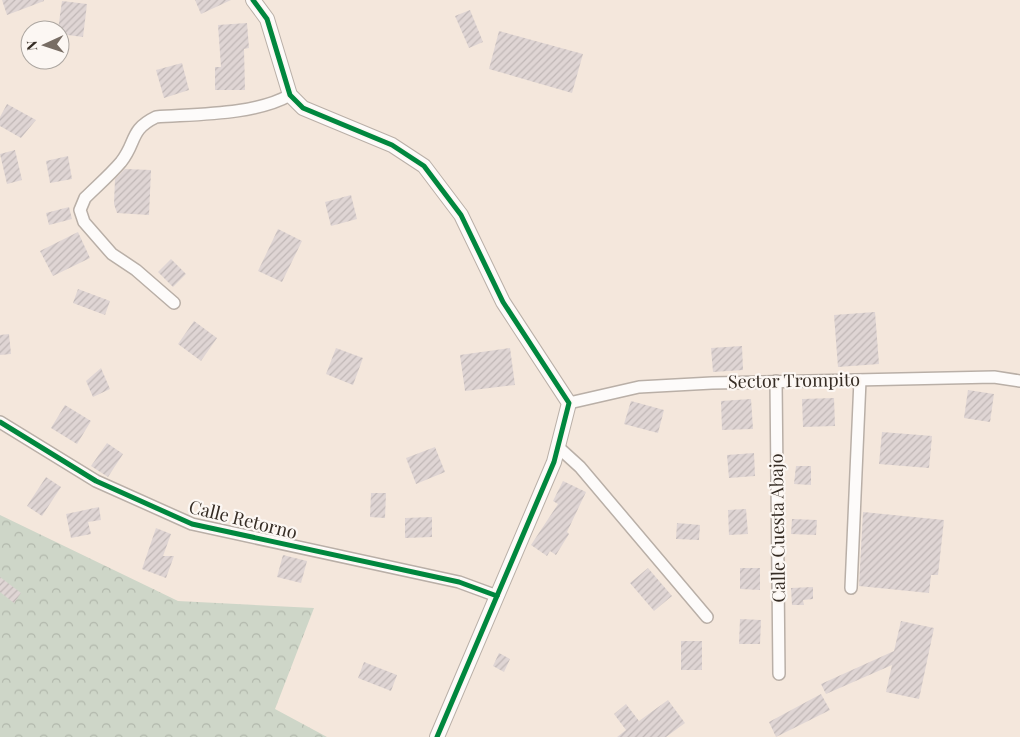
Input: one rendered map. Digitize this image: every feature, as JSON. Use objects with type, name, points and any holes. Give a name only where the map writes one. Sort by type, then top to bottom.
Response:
[{"type":"street","points":[[253,0],[268,20],[290,95],[303,108],[392,145],[424,166],[461,215],[504,302],[570,403],[554,462],[437,737]]},
{"type":"street","points":[[174,303],[136,270],[112,254],[84,222],[80,210],[85,198],[120,163],[126,155],[135,133],[145,123],[156,117],[246,109],[277,102],[290,95]]},
{"type":"street","name":"Sector Trompito","points":[[570,403],[639,387],[712,383],[994,377],[1020,381]]},
{"type":"street","points":[[851,588],[860,380]]},
{"type":"street","name":"Calle Cuesta Abajo","points":[[776,382],[779,674]]},
{"type":"street","name":"Calle Retorno","points":[[0,422],[96,481],[192,524],[459,582],[497,596]]},
{"type":"street","points":[[558,447],[580,467],[707,617]]},
{"type":"green space","points":[[0,515],[178,601],[314,608],[275,709],[327,737],[0,737]]},
{"type":"building","points":[[2,0],[44,0],[44,1],[7,15]]},
{"type":"building","points":[[195,0],[231,0],[201,14]]},
{"type":"building","points":[[62,1],[87,4],[83,37],[70,35],[70,20],[59,20]]},
{"type":"building","points":[[470,10],[483,42],[469,48],[455,16]]},
{"type":"building","points":[[247,23],[249,48],[244,49],[245,90],[215,90],[215,67],[221,67],[218,25]]},
{"type":"building","points":[[499,31],[583,54],[572,93],[489,69]]},
{"type":"building","points":[[182,63],[189,90],[164,98],[156,70]]},
{"type":"building","points":[[7,104],[36,120],[21,138],[0,126],[0,117]]},
{"type":"building","points":[[15,150],[22,180],[7,184],[0,154]]},
{"type":"building","points":[[68,156],[72,179],[50,183],[46,161]]},
{"type":"building","points":[[125,169],[151,170],[149,215],[117,213],[114,204],[115,179]]},
{"type":"building","points":[[351,195],[357,219],[331,226],[325,202]]},
{"type":"building","points":[[69,207],[72,219],[49,225],[46,213]]},
{"type":"building","points":[[278,229],[302,241],[282,282],[258,271]]},
{"type":"building","points":[[78,232],[90,258],[53,276],[40,251]]},
{"type":"building","points":[[171,259],[186,274],[173,287],[158,272]]},
{"type":"building","points":[[78,289],[110,301],[105,315],[73,303]]},
{"type":"building","points":[[875,312],[879,364],[838,367],[834,315]]},
{"type":"building","points":[[194,321],[217,338],[201,361],[178,344]]},
{"type":"building","points":[[9,334],[11,354],[0,355],[0,335]]},
{"type":"building","points":[[742,346],[743,370],[713,372],[711,348]]},
{"type":"building","points":[[336,348],[363,358],[353,385],[326,374]]},
{"type":"building","points":[[510,348],[515,385],[465,391],[460,355]]},
{"type":"building","points":[[101,368],[110,389],[93,397],[86,381]]},
{"type":"building","points":[[968,390],[994,394],[990,422],[964,418]]},
{"type":"building","points":[[834,398],[835,426],[803,427],[802,399]]},
{"type":"building","points":[[751,399],[753,429],[722,430],[721,401]]},
{"type":"building","points":[[631,401],[664,410],[658,433],[624,424]]},
{"type":"building","points":[[65,405],[91,421],[77,444],[51,428]]},
{"type":"building","points":[[882,432],[932,436],[929,468],[879,464]]},
{"type":"building","points":[[107,443],[123,454],[108,477],[91,466]]},
{"type":"building","points":[[435,447],[445,472],[416,484],[406,458]]},
{"type":"building","points":[[754,453],[755,476],[729,478],[727,455]]},
{"type":"building","points":[[796,466],[811,466],[811,485],[794,484]]},
{"type":"building","points":[[46,477],[61,487],[42,516],[27,506]]},
{"type":"building","points":[[563,481],[586,492],[567,532],[569,534],[556,555],[550,551],[547,556],[531,545],[558,504],[553,501]]},
{"type":"building","points":[[371,493],[386,493],[385,518],[370,517]]},
{"type":"building","points":[[99,507],[101,520],[88,522],[91,534],[71,538],[66,514]]},
{"type":"building","points":[[746,509],[748,534],[729,535],[728,510]]},
{"type":"building","points":[[863,512],[944,520],[938,575],[931,575],[929,593],[859,586]]},
{"type":"building","points":[[432,517],[432,537],[405,538],[405,518]]},
{"type":"building","points":[[792,519],[817,520],[816,535],[791,534]]},
{"type":"building","points":[[677,523],[700,525],[699,540],[676,539]]},
{"type":"building","points":[[156,528],[171,534],[163,556],[174,556],[166,578],[142,569]]},
{"type":"building","points":[[283,555],[307,561],[301,583],[277,577]]},
{"type":"building","points":[[648,568],[672,596],[654,611],[630,583]]},
{"type":"building","points":[[740,568],[760,568],[760,590],[740,589]]},
{"type":"building","points":[[0,577],[21,593],[14,603],[0,592]]},
{"type":"building","points":[[813,587],[813,599],[803,600],[804,605],[792,605],[791,588]]},
{"type":"building","points":[[740,619],[761,620],[760,644],[739,644]]},
{"type":"building","points":[[901,621],[934,628],[919,699],[886,692],[892,665],[826,694],[821,684],[894,651]]},
{"type":"building","points":[[681,641],[702,641],[702,670],[681,670]]},
{"type":"building","points":[[499,653],[510,659],[504,672],[493,666]]},
{"type":"building","points":[[364,662],[397,675],[391,691],[358,678]]},
{"type":"building","points":[[821,694],[830,710],[776,737],[769,722]]},
{"type":"building","points":[[668,700],[685,723],[666,737],[617,737],[626,730],[614,714],[626,704],[639,721]]},
{"type":"cycle path","points":[[253,0],[267,19],[290,95],[303,108],[392,145],[424,166],[461,215],[503,302],[569,403],[554,462],[437,737]]},
{"type":"cycle path","points":[[0,422],[96,481],[192,524],[459,582],[497,596]]}]
